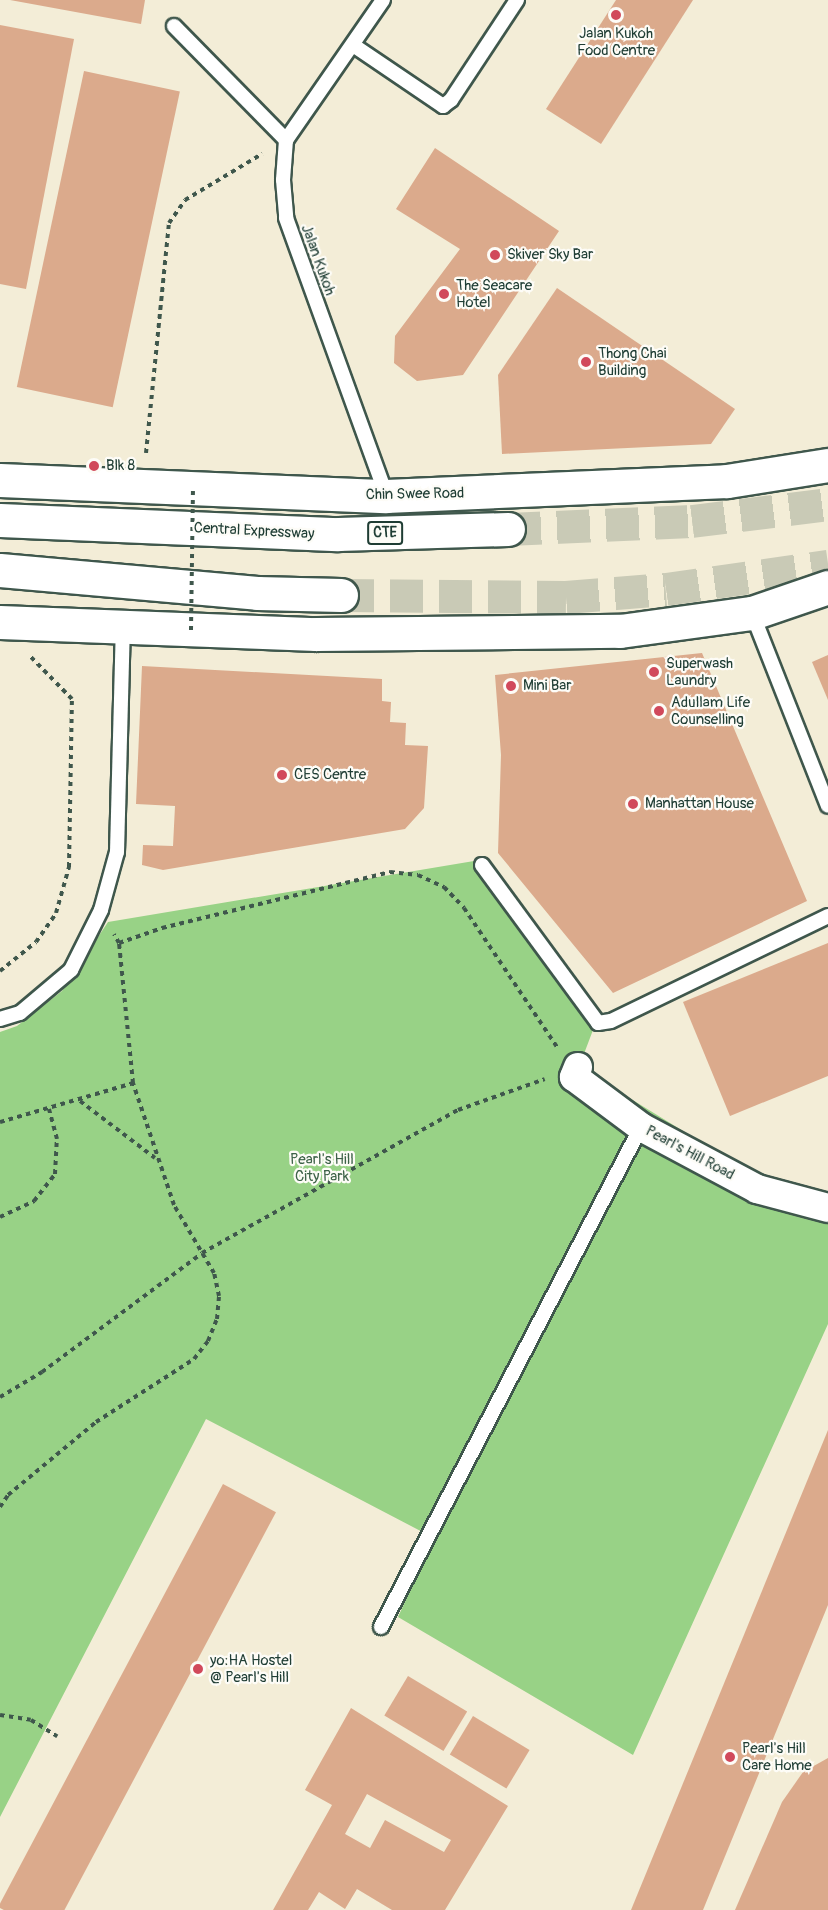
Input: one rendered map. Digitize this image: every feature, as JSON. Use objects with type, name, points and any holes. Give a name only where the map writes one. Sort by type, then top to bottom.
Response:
[{"type":"main road","name":"Chin Swee Road","points":[[0,480],[386,496],[727,481],[828,465]]},
{"type":"main road","name":"Central Expressway","points":[[0,520],[338,534],[508,529]]},
{"type":"main road","points":[[0,570],[257,593],[341,595]]},
{"type":"main road","points":[[0,622],[191,630],[463,635],[620,631],[752,613],[828,587]]},
{"type":"street","name":"Pearl's Hill Road","points":[[578,1067],[574,1077],[641,1127],[757,1189],[828,1208]]},
{"type":"lane","points":[[174,26],[286,140],[383,0]]},
{"type":"lane","points":[[353,45],[443,106],[451,100],[517,0]]},
{"type":"lane","name":"Jalan Kukoh","points":[[286,140],[286,218],[386,496]]},
{"type":"lane","points":[[752,613],[828,806]]},
{"type":"lane","points":[[0,1019],[20,1013],[71,970],[101,910],[117,852],[123,628]]},
{"type":"lane","points":[[482,865],[598,1023],[611,1021],[828,916]]},
{"type":"lane","points":[[381,1627],[641,1127]]},
{"type":"path","points":[[146,455],[169,223],[185,200],[286,140]]},
{"type":"path","points":[[191,630],[193,489]]},
{"type":"path","points":[[0,971],[36,942],[56,913],[69,867],[72,699],[28,654]]},
{"type":"path","points":[[0,1397],[42,1372],[202,1253],[458,1110],[578,1067],[557,1047],[464,908],[444,887],[418,875],[390,872],[162,928],[119,943]]},
{"type":"path","points":[[0,1507],[8,1496],[96,1422],[194,1359],[208,1341],[217,1319],[219,1296],[214,1273],[174,1205],[155,1158],[133,1083],[119,943],[101,910]]},
{"type":"path","points":[[0,1122],[133,1083]]},
{"type":"path","points":[[80,1100],[155,1158]]},
{"type":"path","points":[[0,1217],[34,1201],[55,1174],[57,1139],[49,1109]]},
{"type":"path","points":[[0,1715],[31,1719],[57,1736]]},
{"type":"green space","name":"Pearl's Hill City Park","points":[[474,861],[593,1030],[579,1067],[753,1174],[828,1196],[828,1324],[633,1755],[398,1617],[434,1538],[206,1419],[0,1817],[0,1032],[17,1026],[62,991],[108,922]]},
{"type":"building","points":[[10,0],[145,0],[141,24]]},
{"type":"building","points":[[616,0],[693,0],[601,144],[546,109]]},
{"type":"building","points":[[0,25],[74,39],[26,289],[0,284]]},
{"type":"building","points":[[84,71],[180,91],[113,407],[17,387]]},
{"type":"building","points":[[435,148],[559,231],[463,375],[417,381],[394,363],[395,336],[460,249],[396,209]]},
{"type":"building","name":"Thong Chai Building","points":[[557,288],[735,409],[711,444],[502,454],[498,375]]},
{"type":"building","name":"Manhattan House","points":[[702,653],[807,901],[613,993],[498,853],[501,755],[495,675]]},
{"type":"building","points":[[828,655],[828,700],[812,662]]},
{"type":"building","name":"CES Centre","points":[[142,666],[382,679],[382,701],[391,702],[390,722],[406,723],[405,745],[428,746],[424,808],[405,829],[163,870],[142,865],[143,845],[173,846],[175,806],[136,804]]},
{"type":"building","points":[[828,943],[828,1076],[730,1116],[683,1002]]},
{"type":"building","name":"Pearl's Hill Care Home","points":[[828,1430],[828,1605],[703,1910],[631,1910]]},
{"type":"building","points":[[223,1484],[276,1512],[64,1910],[4,1910],[0,1908],[0,1903]]},
{"type":"building","points":[[408,1676],[467,1712],[443,1751],[384,1715]]},
{"type":"building","points":[[351,1708],[508,1806],[445,1910],[392,1910],[357,1889],[345,1909],[319,1892],[308,1910],[273,1910],[332,1805],[305,1790]],"holes":[[[367,1794],[451,1840],[444,1852],[385,1820],[370,1848],[345,1834]]]},
{"type":"building","points":[[473,1716],[530,1750],[506,1789],[450,1755]]},
{"type":"building","points":[[828,1758],[828,1910],[735,1910],[782,1802],[803,1772]]},
{"type":"tunnel","points":[[508,529],[692,521],[828,504]]},
{"type":"tunnel","points":[[341,595],[566,597],[666,589],[828,566]]},
{"type":"place","name":"Jalan Kukoh Food Centre","points":[[616,15]]},
{"type":"place","name":"Skiver Sky Bar","points":[[495,255]]},
{"type":"place","name":"The Seacare Hotel","points":[[444,294]]},
{"type":"place","name":"Thong Chai Building","points":[[586,362]]},
{"type":"place","name":"Blk 8","points":[[94,466]]},
{"type":"place","name":"Superwash Laundry","points":[[654,672]]},
{"type":"place","name":"Mini Bar","points":[[511,686]]},
{"type":"place","name":"Adullam Life Counselling","points":[[659,711]]},
{"type":"place","name":"CES Centre","points":[[282,775]]},
{"type":"place","name":"Manhattan House","points":[[633,804]]},
{"type":"place","name":"yo:HA Hostel @ Pearl's Hill","points":[[198,1669]]},
{"type":"place","name":"Pearl's Hill Care Home","points":[[730,1757]]}]
